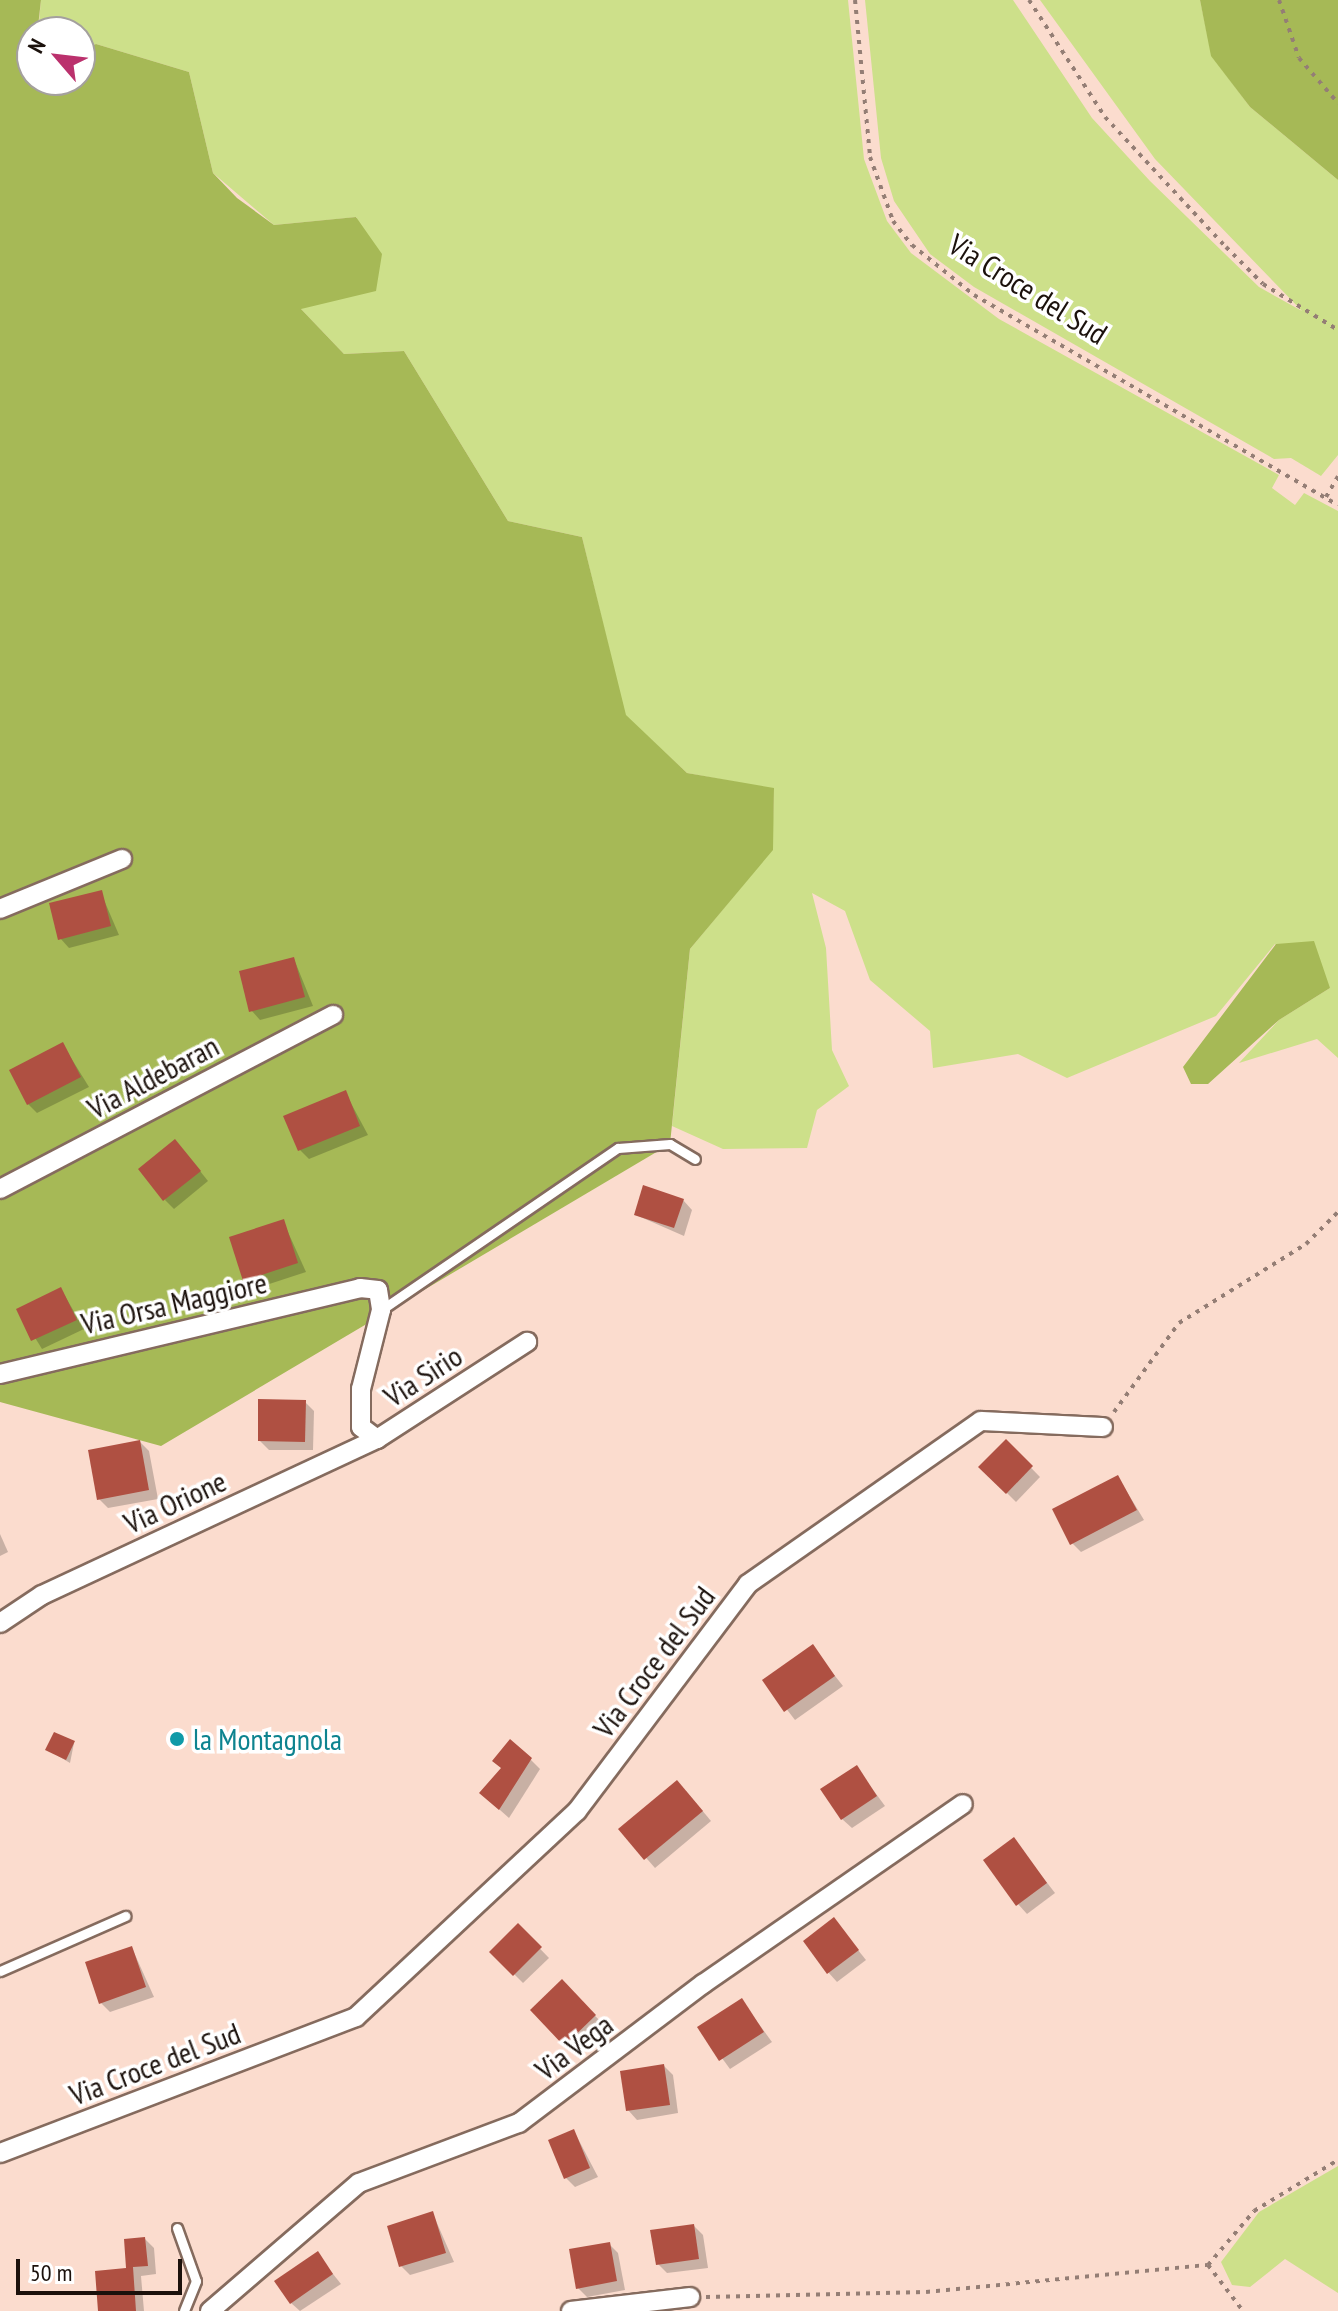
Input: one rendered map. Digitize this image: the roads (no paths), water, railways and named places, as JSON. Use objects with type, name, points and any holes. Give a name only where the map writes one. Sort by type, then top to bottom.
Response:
[{"type":"street","points":[[0,909],[122,859]]},
{"type":"street","name":"Via Aldebaran","points":[[0,1189],[333,1015]]},
{"type":"street","name":"Via Orsa Maggiore","points":[[0,1374],[360,1288],[378,1290],[381,1310]]},
{"type":"street","name":"Via Sirio","points":[[381,1310],[361,1389],[361,1427],[377,1439],[527,1342]]},
{"type":"street","name":"Via Croce del Sud","points":[[0,2153],[356,2017],[577,1811],[748,1584],[981,1421],[1103,1427]]},
{"type":"street","name":"Via Orione","points":[[0,1623],[42,1595],[377,1439]]},
{"type":"street","name":"Via Vega","points":[[210,2311],[359,2183],[519,2123],[703,1984],[963,1804]]},
{"type":"street","points":[[571,2311],[690,2297]]},
{"type":"lane","points":[[381,1310],[618,1148],[670,1144],[695,1159]]},
{"type":"lane","points":[[0,1971],[125,1916]]},
{"type":"lane","points":[[177,2228],[196,2281],[184,2311]]},
{"type":"place","name":"la Montagnola","points":[[177,1739]]}]
